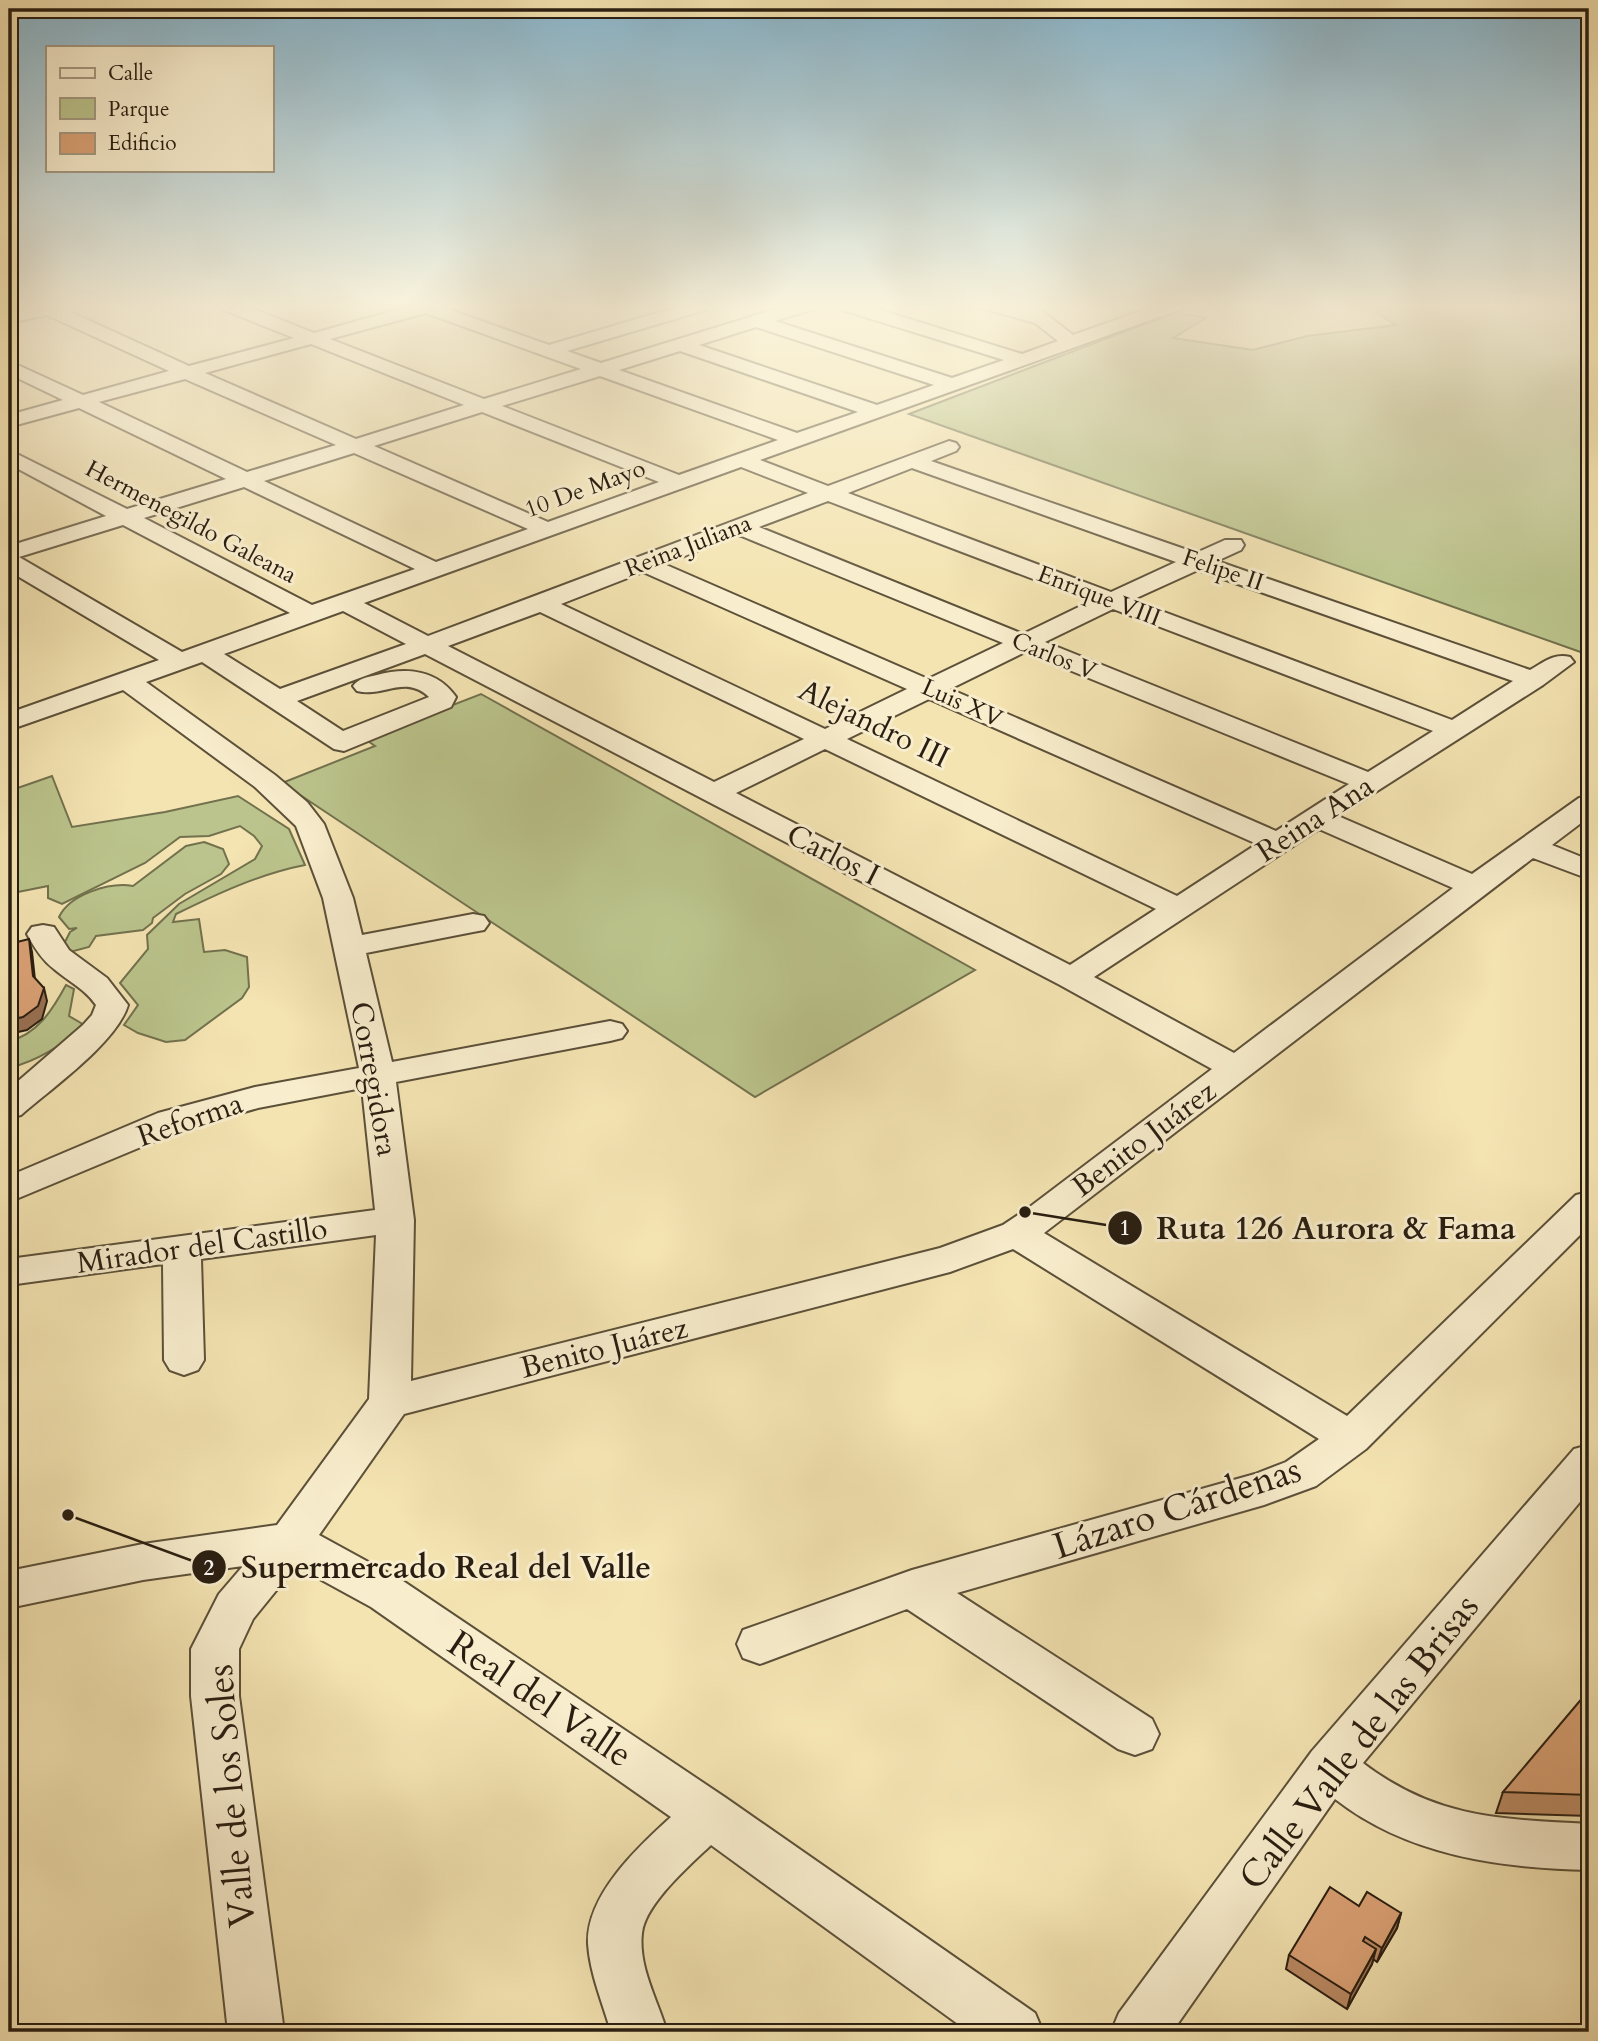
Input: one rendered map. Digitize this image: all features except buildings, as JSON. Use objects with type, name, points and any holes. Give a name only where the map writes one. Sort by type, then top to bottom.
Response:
[{"type":"street","points":[[74,399],[246,478],[435,570]]},
{"type":"street","points":[[9,421],[90,399]]},
{"type":"street","points":[[250,399],[549,530]]},
{"type":"street","points":[[467,399],[679,483]]},
{"type":"street","points":[[9,553],[505,399]]},
{"type":"street","points":[[684,399],[799,441]]},
{"type":"street","points":[[842,399],[879,412]]},
{"type":"street","name":"10 De Mayo","points":[[9,722],[914,399]]},
{"type":"street","name":"Reina Juliana","points":[[347,683],[426,645],[949,447]]},
{"type":"street","name":"Hermenegildo Galeana","points":[[9,456],[312,615]]},
{"type":"street","name":"Enrique VIII","points":[[743,461],[1455,730]]},
{"type":"street","name":"Felipe II","points":[[911,461],[1534,680]]},
{"type":"street","name":"Carlos V","points":[[738,527],[1370,783]]},
{"type":"street","points":[[714,793],[1110,601],[1233,545]]},
{"type":"street","points":[[9,561],[181,662]]},
{"type":"street","name":"Luis XV","points":[[644,564],[1279,843]]},
{"type":"street","name":"Carlos I","points":[[346,603],[1071,978],[1237,1069]]},
{"type":"street","name":"Alejandro III","points":[[541,603],[828,738],[1178,908]]},
{"type":"street","points":[[206,653],[343,742],[434,706],[443,697],[419,680],[401,676],[347,683],[278,699]]},
{"type":"street","name":"Reina Ana","points":[[1071,978],[1561,662]]},
{"type":"street","name":"Corregidora","points":[[128,681],[265,781],[297,808],[318,842],[338,898],[378,1075],[395,1220],[390,1402]]},
{"type":"street","points":[[347,683],[403,718]]},
{"type":"street","name":"Benito Juárez","points":[[390,1402],[950,1259],[1016,1234],[1475,886],[1589,804]]},
{"type":"street","points":[[1318,818],[1475,886]]},
{"type":"street","points":[[1529,846],[1589,870]]},
{"type":"street","points":[[349,947],[473,923]]},
{"type":"street","points":[[9,1107],[95,1032],[108,1017],[112,1005],[106,993],[50,951],[43,934]]},
{"type":"street","name":"Reforma","points":[[9,1190],[171,1121],[255,1098],[610,1031]]},
{"type":"street","name":"Lázaro Cárdenas","points":[[760,1644],[912,1588],[1264,1488],[1301,1474],[1351,1438],[1589,1204]]},
{"type":"street","name":"Mirador del Castillo","points":[[9,1272],[395,1220]]},
{"type":"street","points":[[1016,1234],[1351,1438]]},
{"type":"street","points":[[182,1250],[184,1360]]},
{"type":"street","points":[[9,1589],[143,1562],[290,1541],[390,1402]]},
{"type":"street","name":"Calle Valle de las Brisas","points":[[1139,2032],[1330,1766],[1589,1461]]},
{"type":"street","name":"Real del Valle","points":[[290,1541],[387,1594],[708,1814],[1015,2032]]},
{"type":"street","name":"Valle de los Soles","points":[[256,2032],[215,1696],[215,1649],[234,1607],[290,1541]]},
{"type":"street","points":[[912,1588],[1135,1734]]},
{"type":"street","points":[[1330,1766],[1377,1801],[1426,1825],[1481,1840],[1589,1847]]},
{"type":"street","points":[[639,2032],[620,1968],[615,1932],[625,1906],[644,1880],[708,1814]]},
{"type":"green space","points":[[948,399],[1589,399],[1589,655],[909,414]]},
{"type":"green space","points":[[481,694],[975,970],[755,1097],[282,783],[375,746],[365,739]]},
{"type":"green space","points":[[52,776],[72,827],[165,812],[238,796],[289,829],[305,865],[255,879],[176,914],[173,922],[199,919],[204,952],[225,950],[247,957],[249,987],[242,998],[185,1040],[166,1042],[138,1033],[124,1025],[138,1005],[120,983],[148,949],[147,935],[179,904],[255,859],[262,846],[240,826],[209,836],[180,837],[145,863],[62,904],[48,898],[48,886],[18,892],[9,889],[9,791]]},
{"type":"green space","points":[[204,842],[223,849],[229,864],[221,874],[185,894],[153,918],[152,923],[143,930],[96,936],[89,947],[70,952],[63,946],[70,932],[77,928],[69,929],[59,917],[72,902],[102,888],[133,886],[186,846]]},
{"type":"green space","points":[[66,985],[74,989],[69,1016],[86,1026],[50,1051],[9,1068],[9,1041],[36,1027],[50,1012]]},
{"type":"place","name":"Ruta 126 Aurora & Fama","points":[[1025,1212]]},
{"type":"place","name":"Supermercado Real del Valle","points":[[68,1515]]}]
